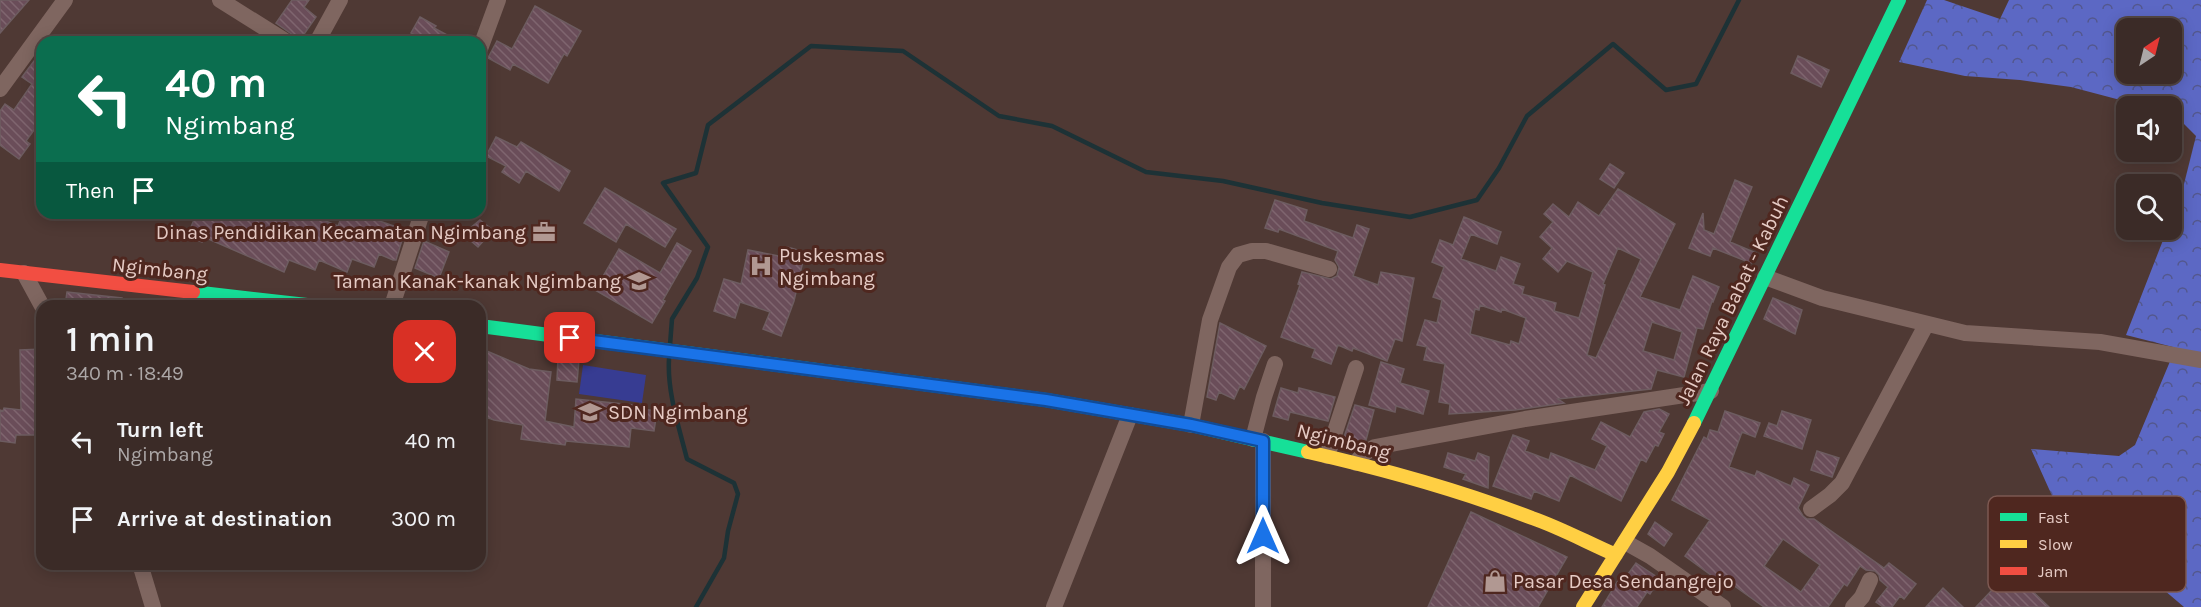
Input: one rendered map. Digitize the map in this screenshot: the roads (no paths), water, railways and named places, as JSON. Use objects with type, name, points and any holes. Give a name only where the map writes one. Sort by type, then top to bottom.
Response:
[{"type":"street","points":[[39,36],[65,0]]},
{"type":"street","points":[[220,0],[277,36]]},
{"type":"street","points":[[320,36],[340,0]]},
{"type":"street","points":[[485,36],[498,0]]},
{"type":"street","name":"Jalan Raya Babat - Kabuh","points":[[1583,607],[1668,472],[1711,391],[1899,0]]},
{"type":"street","points":[[0,89],[36,40]]},
{"type":"street","points":[[394,300],[420,219]]},
{"type":"street","points":[[1191,425],[1210,320],[1229,267],[1238,255],[1252,250],[1266,251],[1329,269]]},
{"type":"street","name":"Ngimbang","points":[[0,270],[263,300]]},
{"type":"street","points":[[24,273],[39,300]]},
{"type":"street","points":[[1765,277],[1822,298],[1965,333],[2100,342],[2201,360]]},
{"type":"street","points":[[1811,509],[1842,483],[1926,325]]},
{"type":"street","name":"Ngimbang","points":[[486,327],[1046,400],[1191,425],[1356,463],[1447,489],[1620,549]]},
{"type":"street","points":[[1263,607],[1258,440],[1264,397],[1275,364]]},
{"type":"street","points":[[1327,456],[1356,368]]},
{"type":"street","points":[[1356,463],[1363,453],[1375,447],[1525,419],[1711,391]]},
{"type":"street","points":[[1054,607],[1130,415]]},
{"type":"street","points":[[1620,549],[1650,556],[1723,607]]},
{"type":"street","points":[[142,570],[153,607]]},
{"type":"street","points":[[1853,607],[1862,597],[1870,580]]},
{"type":"waterway","points":[[670,345],[672,319],[697,278],[708,247],[663,183],[696,173],[708,125],[811,46],[903,51],[999,116],[1052,126],[1146,172],[1223,181],[1322,203],[1410,217],[1477,200],[1499,168],[1527,116],[1613,44],[1666,90],[1696,84],[1739,0]]},
{"type":"waterway","points":[[669,359],[672,397],[687,459],[734,483],[738,494],[728,531],[724,558],[696,607]]},
{"type":"place","name":"Dinas Pendidikan Kecamatan Ngimbang","points":[[544,232]]},
{"type":"place","name":"Puskesmas Ngimbang","points":[[761,266]]},
{"type":"place","name":"Taman Kanak-kanak Ngimbang","points":[[639,281]]},
{"type":"place","name":"SDN Ngimbang","points":[[590,412]]},
{"type":"place","name":"Pasar Desa Sendangrejo","points":[[1495,581]]}]
